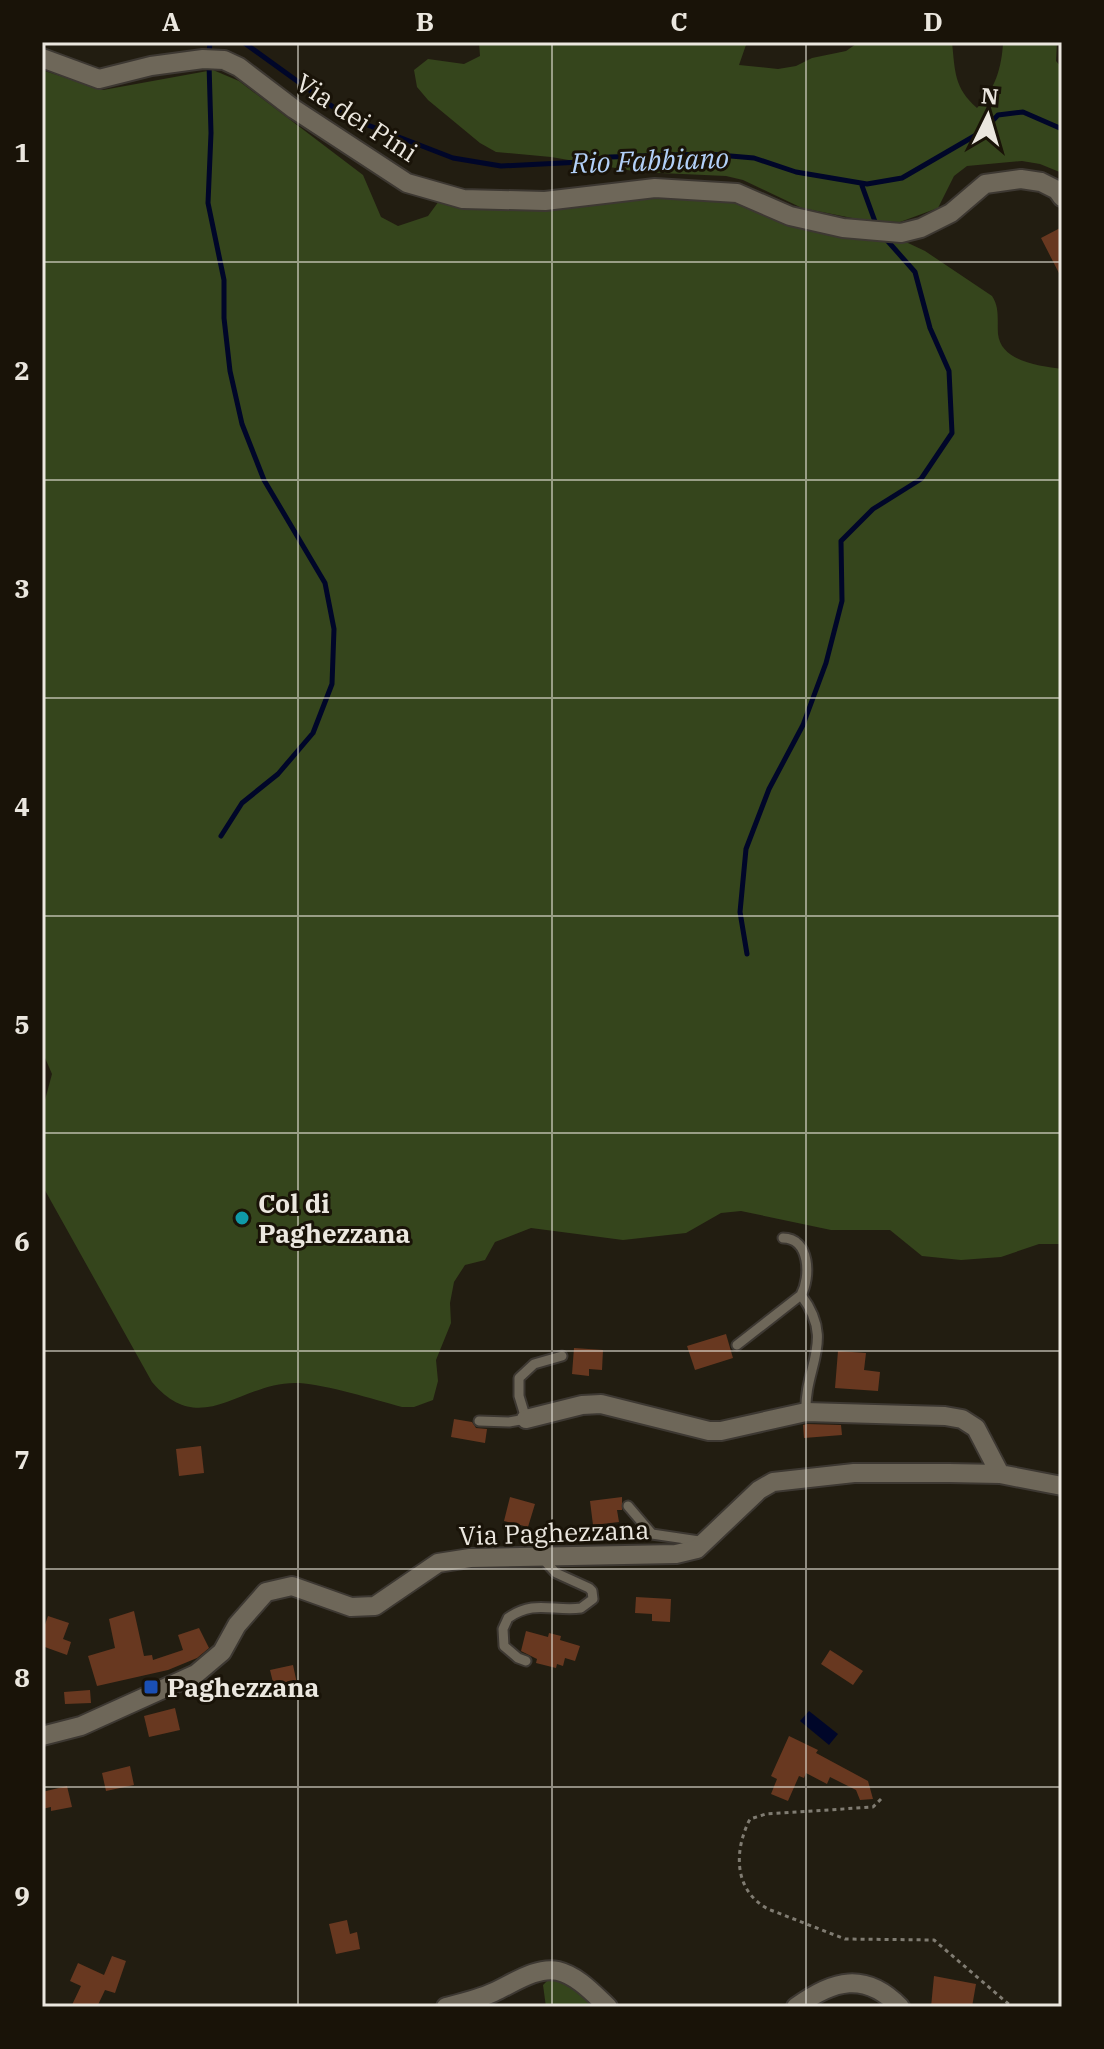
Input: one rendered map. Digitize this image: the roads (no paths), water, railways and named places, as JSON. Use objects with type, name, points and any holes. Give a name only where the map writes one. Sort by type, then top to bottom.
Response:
[{"type":"street","name":"Via dei Pini","points":[[42,58],[99,79],[164,64],[224,60],[239,67],[294,109],[407,183],[463,199],[545,201],[655,188],[737,193],[790,216],[843,228],[901,233],[921,228],[951,213],[985,184],[1031,180],[1057,190],[1062,197]]},
{"type":"street","points":[[526,1419],[582,1405],[601,1404],[694,1429],[721,1431],[806,1412],[945,1416],[962,1419],[976,1428],[1000,1474]]},
{"type":"street","name":"Via Paghezzana","points":[[42,1736],[81,1726],[196,1674],[222,1652],[237,1625],[266,1592],[292,1586],[351,1607],[375,1606],[438,1563],[470,1558],[676,1554],[697,1549],[759,1490],[773,1482],[854,1473],[1000,1474],[1062,1486]]},
{"type":"street","points":[[446,2007],[550,1970],[567,1974],[581,1982],[608,2007]]},
{"type":"street","points":[[796,2007],[819,1991],[849,1983],[863,1983],[880,1989],[900,2007]]},
{"type":"lane","points":[[737,1345],[801,1295],[807,1274],[806,1260],[797,1243],[783,1238]]},
{"type":"lane","points":[[801,1295],[811,1309],[818,1351],[806,1397],[806,1412]]},
{"type":"lane","points":[[479,1421],[526,1419],[519,1396],[519,1378],[534,1364],[562,1356]]},
{"type":"lane","points":[[628,1506],[652,1534],[706,1542]]},
{"type":"lane","points":[[526,1661],[508,1652],[504,1646],[503,1629],[508,1618],[526,1609],[544,1606],[581,1608],[593,1599],[589,1588],[556,1573],[541,1557]]},
{"type":"water","points":[[809,1711],[838,1734],[829,1745],[800,1721]]},
{"type":"waterway","points":[[209,53],[210,42]]},
{"type":"waterway","name":"Rio Fabbiano","points":[[243,42],[347,117],[453,158],[501,166],[581,162],[610,157],[707,154],[754,158],[796,172],[867,184],[902,178],[983,131],[998,115],[1023,112],[1062,129]]},
{"type":"waterway","points":[[209,64],[211,133],[208,203],[224,280],[224,318],[230,371],[242,424],[264,480],[325,583],[334,629],[332,684],[313,733],[278,774],[242,803],[221,836]]},
{"type":"waterway","points":[[861,183],[877,227]]},
{"type":"waterway","points":[[747,954],[740,912],[746,849],[769,789],[803,725],[826,663],[842,601],[841,541],[873,509],[921,479],[952,433],[949,371],[930,328],[915,272],[885,238]]},
{"type":"place","name":"Col di Paghezzana","points":[[242,1218]]},
{"type":"place","name":"Paghezzana","points":[[151,1687]]}]
